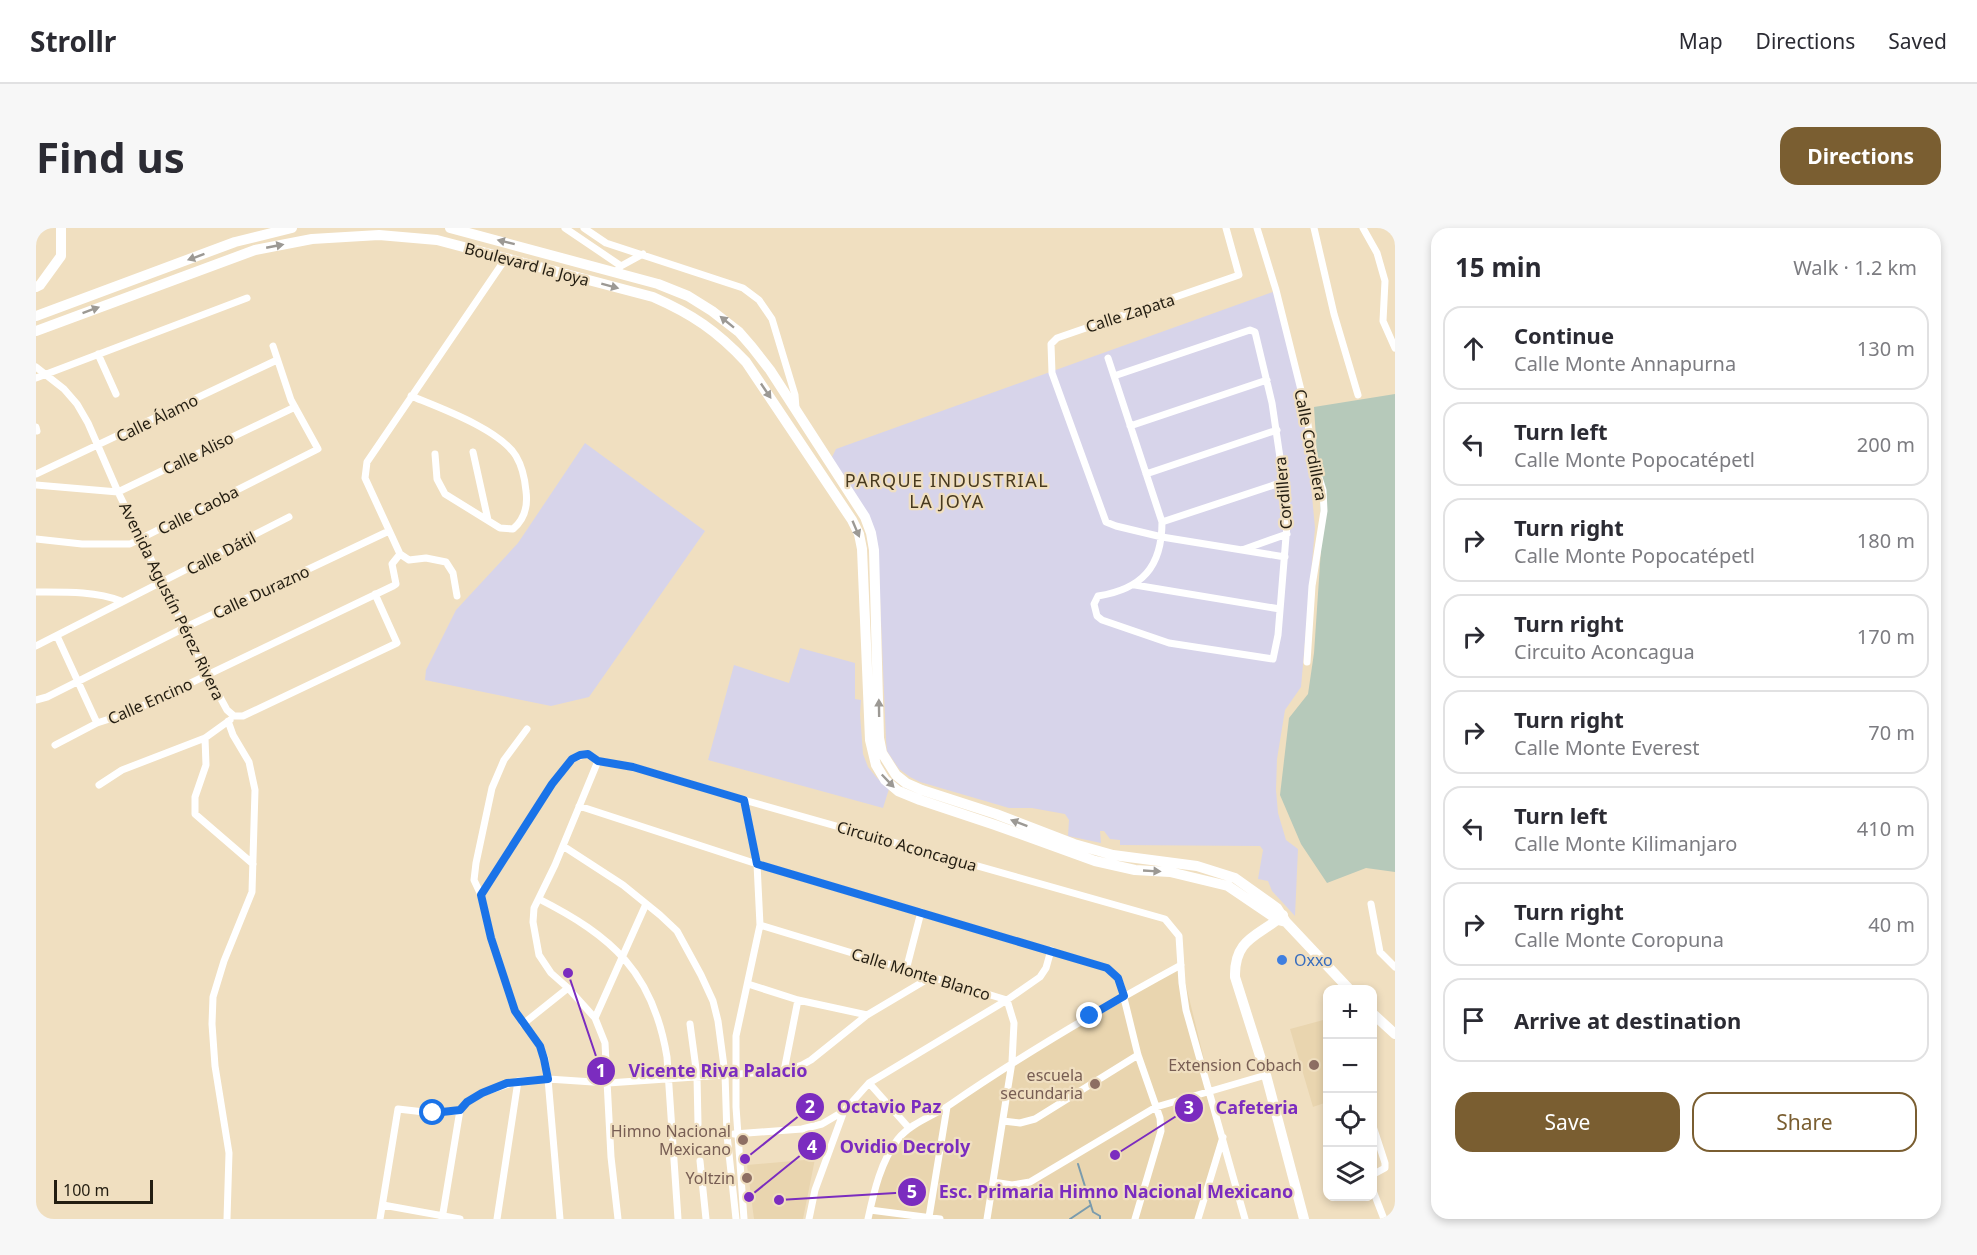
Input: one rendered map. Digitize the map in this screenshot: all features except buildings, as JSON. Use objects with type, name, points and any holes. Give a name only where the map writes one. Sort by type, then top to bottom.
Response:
[{"type":"main road","points":[[36,287],[61,256],[61,228]]},
{"type":"main road","points":[[36,316],[235,242],[292,228]]},
{"type":"main road","name":"Boulevard la Joya","points":[[450,228],[618,269],[688,296],[739,332],[771,370],[860,507],[872,533],[879,738],[882,753],[896,775],[906,783],[922,790],[1005,817],[1074,844],[1113,855],[1197,867],[1235,878],[1258,893],[1283,919]]},
{"type":"main road","name":"Boulevard la Joya","points":[[36,331],[255,250],[312,239],[379,235],[425,239],[506,258],[653,297],[683,310],[730,345],[746,362],[814,462],[859,534],[862,549],[870,740],[876,765],[885,780],[898,790],[920,800],[1072,854],[1114,866],[1170,872],[1228,886],[1283,919]]},
{"type":"main road","points":[[1304,1219],[1235,968],[1239,953],[1250,938],[1283,919],[1345,985]]},
{"type":"main road","points":[[1377,1017],[1395,1034]]},
{"type":"street","points":[[565,228],[618,269],[643,254]]},
{"type":"street","points":[[584,228],[606,243],[743,288],[759,300],[771,319],[795,395],[796,408]]},
{"type":"street","name":"Calle Zapata","points":[[1162,537],[1106,522],[1052,373],[1051,344],[1057,338],[1239,275],[1226,228]]},
{"type":"street","name":"Calle Cordillera","points":[[1257,228],[1302,394],[1317,471],[1323,490],[1324,511],[1312,586],[1307,662]]},
{"type":"street","points":[[1314,228],[1334,314],[1358,395]]},
{"type":"street","points":[[1363,228],[1377,253],[1385,281],[1383,321],[1395,348]]},
{"type":"street","points":[[457,596],[453,573],[446,562],[426,558],[409,560],[400,554],[365,478],[365,469],[367,462],[411,396],[506,258]]},
{"type":"street","points":[[36,378],[247,298]]},
{"type":"street","name":"Cordillera","points":[[1114,376],[1253,330],[1267,380],[1277,430],[1288,513],[1286,557],[1273,659],[1169,643],[1102,620],[1097,616],[1094,604],[1098,596],[1113,594],[1135,585]]},
{"type":"street","points":[[273,346],[294,407]]},
{"type":"street","points":[[98,354],[116,394]]},
{"type":"street","points":[[1108,358],[1162,522],[1162,537],[1157,558],[1135,585],[1280,609]]},
{"type":"street","name":"Calle Álamo","points":[[36,474],[277,360]]},
{"type":"street","name":"Avenida Agustín Pérez Rivera","points":[[36,367],[47,374],[77,404],[99,446],[118,492],[231,718],[233,735],[249,762],[255,790],[252,892],[224,961],[213,997],[215,1066],[229,1153],[227,1219]]},
{"type":"street","points":[[1130,426],[1267,380]]},
{"type":"street","points":[[411,396],[448,411],[484,430],[506,445],[516,456],[525,485],[525,514],[522,522],[513,529],[500,528],[445,494],[437,479],[435,454]]},
{"type":"street","name":"Calle Caoba","points":[[36,538],[112,545],[130,544],[318,449],[294,407]]},
{"type":"street","name":"Calle Aliso","points":[[118,492],[294,407]]},
{"type":"street","points":[[1146,474],[1277,430]]},
{"type":"street","points":[[473,452],[488,520]]},
{"type":"street","points":[[1162,522],[1283,482]]},
{"type":"street","points":[[36,485],[118,492]]},
{"type":"street","name":"Calle Dátil","points":[[36,646],[289,517]]},
{"type":"street","name":"Calle Durazno","points":[[36,700],[47,697],[186,627],[389,531]]},
{"type":"street","points":[[1240,551],[1287,534]]},
{"type":"street","points":[[1162,537],[1286,557]]},
{"type":"street","name":"Calle Encino","points":[[55,745],[97,723],[128,713],[396,584],[392,564],[400,554]]},
{"type":"street","points":[[36,592],[96,595],[121,602]]},
{"type":"street","name":"Avenida Agustín Pérez Rivera","points":[[231,718],[243,716],[397,643],[375,594]]},
{"type":"street","points":[[57,636],[97,723]]},
{"type":"street","points":[[99,785],[122,770],[205,738],[231,718]]},
{"type":"street","points":[[527,729],[504,760],[492,788],[474,880],[481,895],[491,938],[515,1011],[540,1046],[544,1059],[548,1079],[559,1217]]},
{"type":"street","points":[[205,738],[206,765],[195,797],[195,814],[254,864]]},
{"type":"street","name":"Circuito Aconcagua","points":[[481,895],[552,784],[572,759],[588,754],[598,761],[633,767],[1165,919],[1179,936],[1186,1010],[1245,1219]]},
{"type":"street","points":[[598,761],[563,846],[534,908],[533,922],[539,955],[550,974],[568,988],[595,1018],[605,1043],[611,1156],[618,1219]]},
{"type":"street","points":[[744,800],[757,864],[760,925],[736,1036],[735,1074],[744,1219]]},
{"type":"street","points":[[579,807],[757,864],[1107,968],[1118,978],[1138,1055],[1160,1118],[1161,1131],[1135,1219]]},
{"type":"street","points":[[563,846],[596,866],[646,904],[677,932],[701,975],[713,1001],[718,1021],[725,1074],[727,1135],[736,1219]]},
{"type":"street","points":[[539,899],[579,921],[623,956],[644,989],[659,1021],[667,1057],[678,1219]]},
{"type":"street","points":[[595,1018],[646,904]]},
{"type":"street","points":[[1371,904],[1380,952],[1395,967]]},
{"type":"street","points":[[906,970],[921,912]]},
{"type":"street","name":"Calle Monte Blanco","points":[[760,925],[1007,1000],[1014,1023],[1012,1062],[987,1219]]},
{"type":"street","points":[[727,1135],[802,1129],[822,1124],[844,1111],[869,1083],[1007,1000],[1040,976],[1051,950]]},
{"type":"street","points":[[868,1219],[878,1180],[889,1152],[909,1128],[947,1107],[1012,1062],[1181,965]]},
{"type":"street","points":[[442,1217],[460,1110],[467,1102],[482,1093],[518,1081],[548,1079],[608,1083],[784,1071],[811,1060],[867,1015],[931,977]]},
{"type":"street","points":[[748,984],[798,1000],[867,1015]]},
{"type":"street","points":[[523,1024],[568,988]]},
{"type":"street","points":[[784,1071],[798,1000]]},
{"type":"street","points":[[690,1024],[697,1076],[698,1124]]},
{"type":"street","points":[[1003,1121],[1020,1123],[1035,1119],[1138,1055]]},
{"type":"street","points":[[993,1182],[1012,1185],[1030,1182],[1156,1107],[1266,1075]]},
{"type":"street","points":[[498,1219],[518,1081]]},
{"type":"street","points":[[869,1083],[909,1128]]},
{"type":"street","points":[[928,1217],[947,1107]]},
{"type":"street","points":[[380,1219],[398,1109],[433,1113],[460,1110]]},
{"type":"street","points":[[809,1219],[815,1190],[844,1111]]},
{"type":"street","points":[[1198,1219],[1223,1137]]},
{"type":"street","points":[[1377,1138],[1385,1163],[1384,1168],[1377,1172]]},
{"type":"street","points":[[700,1161],[706,1219]]},
{"type":"street","points":[[1377,1201],[1383,1219]]},
{"type":"street","points":[[383,1204],[460,1219]]},
{"type":"street","points":[[870,1210],[940,1219]]},
{"type":"shaded area","points":[[1273,292],[1304,410],[1315,528],[1301,687],[1285,710],[1277,759],[1278,813],[1286,840],[1298,849],[1295,916],[1272,891],[1268,881],[1258,879],[1263,850],[1260,846],[1120,845],[1120,840],[1110,839],[1104,831],[1100,831],[1101,843],[1068,836],[1069,820],[1065,814],[1032,808],[1009,808],[920,782],[899,769],[887,751],[878,548],[832,457],[836,449]]},
{"type":"shaded area","points":[[585,443],[705,531],[589,697],[551,706],[425,680],[426,670],[456,610],[518,543]]},
{"type":"shaded area","points":[[800,648],[855,663],[855,699],[861,700],[863,754],[868,767],[889,789],[883,808],[708,760],[734,665],[789,683]]},
{"type":"shaded area","name":"escuela secundaria","points":[[1181,965],[1223,1137],[1198,1219],[868,1219],[878,1180],[897,1140],[1012,1062]]},
{"type":"shaded area","name":"Extension Cobach","points":[[1323,1020],[1323,1103],[1313,1107],[1290,1029]]},
{"type":"shaded area","points":[[815,1159],[803,1219],[754,1219],[747,1165]]},
{"type":"green space","points":[[1395,394],[1395,872],[1366,868],[1327,883],[1301,844],[1280,795],[1289,718],[1308,694],[1314,653],[1322,534],[1314,407]]},
{"type":"waterway","points":[[1078,1164],[1093,1212],[1100,1216],[1100,1219]]},
{"type":"waterway","points":[[1070,1219],[1091,1205]]},
{"type":"place","name":"Oxxo","points":[[1282,960]]},
{"type":"place","name":"Vicente Riva Palacio","points":[[568,973]]},
{"type":"place","name":"Extension Cobach","points":[[1314,1065]]},
{"type":"place","name":"escuela secundaria","points":[[1095,1084]]},
{"type":"place","name":"Himno Nacional Mexicano","points":[[743,1140]]},
{"type":"place","name":"Cafeteria","points":[[1115,1155]]},
{"type":"place","name":"Octavio Paz","points":[[745,1159]]},
{"type":"place","name":"Yoltzin","points":[[747,1178]]},
{"type":"place","name":"Ovidio Decroly","points":[[749,1197]]},
{"type":"place","name":"Esc. Primaria Himno Nacional Mexicano","points":[[779,1200]]},
{"type":"district","name":"PARQUE INDUSTRIAL LA JOYA","points":[[947,490]]},
{"type":"route","points":[[433,1113],[460,1110],[467,1102],[482,1093],[507,1083],[548,1079],[540,1046],[515,1011],[491,938],[481,895],[552,784],[572,759],[580,755],[588,754],[598,761],[633,767],[744,800],[757,864],[1107,968],[1118,978],[1124,996],[1090,1016]]}]
